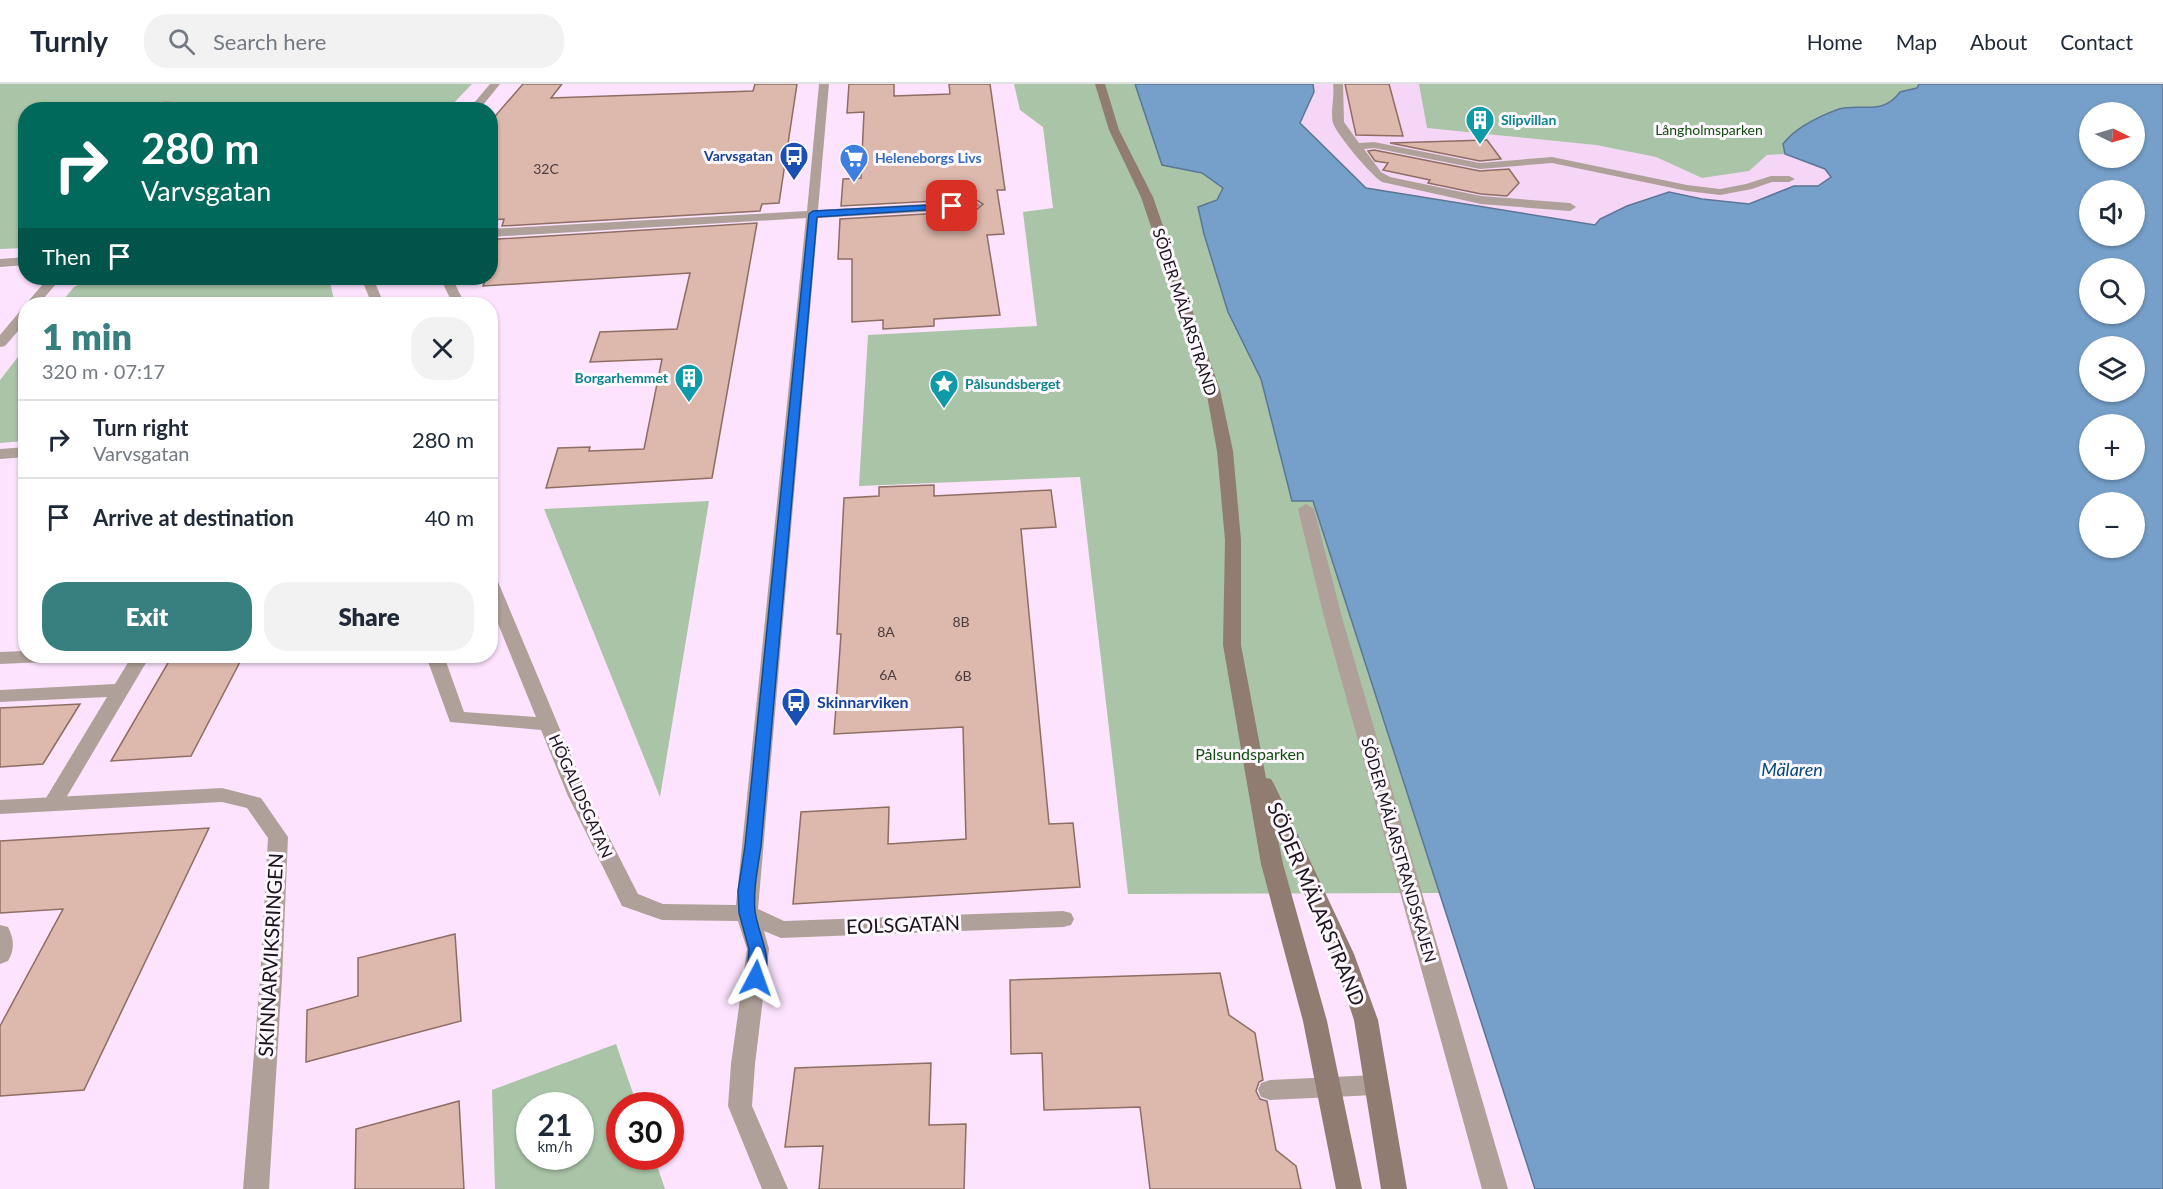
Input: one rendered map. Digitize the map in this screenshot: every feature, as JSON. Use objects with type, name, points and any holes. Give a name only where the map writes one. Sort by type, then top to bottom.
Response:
[{"type":"street","points":[[480,102],[495,84]]},
{"type":"street","points":[[775,1189],[740,1106],[743,1064],[758,949],[747,913],[747,891],[824,84]]},
{"type":"street","name":"SÖDER MÄLARSTRAND","points":[[1100,84],[1114,130],[1147,197],[1213,390],[1225,451],[1233,540],[1232,645],[1272,864],[1315,1021],[1349,1189]]},
{"type":"street","points":[[1338,84],[1341,99],[1336,118],[1340,131],[1377,174],[1386,180],[1481,200],[1570,207]]},
{"type":"street","points":[[1356,147],[1382,147],[1480,166],[1552,160],[1688,188],[1720,192],[1748,187],[1771,178],[1789,179]]},
{"type":"street","points":[[498,233],[975,205]]},
{"type":"street","points":[[0,262],[18,261]]},
{"type":"street","points":[[38,297],[49,285]]},
{"type":"street","points":[[0,343],[18,322]]},
{"type":"street","points":[[0,454],[18,453]]},
{"type":"street","name":"SÖDER MÄLARSTRANDSKAJEN","points":[[1306,510],[1334,621],[1495,1189]]},
{"type":"street","name":"HÖGALIDSGATAN","points":[[498,600],[578,796],[630,900],[662,912],[747,913]]},
{"type":"street","points":[[0,658],[18,657]]},
{"type":"street","points":[[53,803],[137,663]]},
{"type":"street","points":[[437,663],[457,718],[549,724]]},
{"type":"street","points":[[0,696],[120,690]]},
{"type":"street","name":"SÖDER MÄLARSTRAND","points":[[1254,764],[1342,954],[1366,1020],[1394,1189]]},
{"type":"street","name":"SKINNARVIKSRINGEN","points":[[0,807],[222,795],[254,803],[278,837],[271,979],[256,1189]]},
{"type":"street","name":"EOLSGATAN","points":[[747,913],[781,930],[1063,919]]},
{"type":"street","points":[[0,933],[2,952],[0,955]]},
{"type":"street","points":[[1270,1090],[1375,1085]]},
{"type":"shaded area","points":[[1313,84],[1419,84],[1427,128],[1596,145],[1656,157],[1702,178],[1749,171],[1767,155],[1785,154],[1825,169],[1832,177],[1818,186],[1794,186],[1749,204],[1702,199],[1669,192],[1627,206],[1595,225],[1366,188],[1300,123],[1314,92]]},
{"type":"green space","points":[[0,84],[472,84],[455,102],[18,102],[18,248],[0,249]]},
{"type":"green space","name":"Pålsundsparken","points":[[1014,84],[1135,84],[1162,165],[1202,173],[1223,188],[1217,200],[1198,207],[1228,312],[1261,379],[1292,501],[1313,501],[1441,893],[1128,894],[1080,477],[859,486],[868,335],[1037,326],[1023,212],[1053,208],[1043,127],[1020,110]]},
{"type":"green space","name":"Långholmsparken","points":[[1419,84],[1919,84],[1917,88],[1900,92],[1886,104],[1871,107],[1847,107],[1816,118],[1788,138],[1783,144],[1785,154],[1767,155],[1749,171],[1702,178],[1656,157],[1596,145],[1427,128]]},
{"type":"green space","points":[[78,285],[331,285],[333,297],[66,297]]},
{"type":"green space","points":[[18,357],[18,442],[0,443],[0,380]]},
{"type":"green space","points":[[709,501],[660,797],[544,509]]},
{"type":"green space","points":[[616,1044],[633,1092],[606,1092],[606,1170],[658,1170],[665,1189],[495,1189],[492,1090]]},
{"type":"water","name":"Mälaren","points":[[1135,84],[1313,84],[1314,92],[1300,123],[1366,188],[1595,225],[1600,219],[1627,206],[1669,192],[1702,199],[1749,204],[1794,186],[1818,186],[1831,177],[1825,169],[1785,154],[1783,144],[1788,138],[1808,123],[1839,109],[1886,104],[1900,92],[1917,88],[1919,84],[2163,84],[2163,1189],[1535,1189],[1313,501],[1292,501],[1261,379],[1228,312],[1198,207],[1217,200],[1223,188],[1202,173],[1162,165]]},
{"type":"building","points":[[523,84],[562,84],[551,98],[753,91],[755,84],[797,84],[779,203],[762,204],[760,211],[502,226],[504,219],[498,219],[498,113]]},
{"type":"building","points":[[849,84],[894,84],[894,96],[950,94],[949,84],[990,84],[1005,190],[997,190],[1004,234],[987,235],[1000,315],[934,319],[934,326],[883,329],[883,320],[852,322],[852,259],[838,259],[840,219],[975,211],[983,204],[975,199],[841,206],[843,179],[861,178],[864,112],[847,113]]},
{"type":"building","points":[[1345,84],[1389,84],[1403,136],[1356,135]]},
{"type":"building","points":[[1487,140],[1501,159],[1480,161],[1390,143]]},
{"type":"building","points":[[1374,150],[1480,171],[1509,169],[1519,183],[1507,196],[1481,194],[1428,183],[1430,180],[1383,170],[1388,163],[1375,161],[1368,151]]},
{"type":"building","points":[[757,223],[712,478],[546,488],[558,448],[590,447],[589,451],[644,449],[662,359],[590,362],[600,332],[677,329],[690,273],[483,286],[498,285],[498,239]]},
{"type":"building","points":[[934,485],[934,496],[1051,490],[1056,527],[1021,529],[1049,824],[1073,823],[1080,887],[793,904],[801,812],[889,807],[888,844],[966,839],[963,727],[834,734],[841,634],[837,634],[844,498],[879,496],[879,487]]},
{"type":"building","points":[[168,663],[239,663],[191,756],[111,761]]},
{"type":"building","points":[[80,704],[43,764],[0,767],[0,708]]},
{"type":"building","points":[[209,828],[84,1090],[0,1096],[0,1026],[63,909],[0,913],[0,841]]},
{"type":"building","points":[[455,934],[461,1021],[306,1062],[307,1010],[358,996],[358,958]]},
{"type":"building","points":[[1220,973],[1229,1015],[1255,1033],[1263,1080],[1259,1082],[1256,1091],[1260,1099],[1267,1101],[1276,1150],[1296,1166],[1301,1189],[1150,1189],[1140,1107],[1044,1110],[1042,1053],[1011,1054],[1010,980]]},
{"type":"building","points":[[931,1063],[929,1125],[966,1124],[964,1189],[819,1189],[823,1146],[785,1147],[795,1068]]},
{"type":"building","points":[[459,1101],[464,1189],[355,1189],[356,1129]]},
{"type":"place","name":"Slipvillan","points":[[1480,146]]},
{"type":"place","name":"Varvsgatan","points":[[794,182]]},
{"type":"place","name":"Heleneborgs Livs","points":[[854,184]]},
{"type":"place","name":"Borgarhemmet","points":[[689,404]]},
{"type":"place","name":"Pålsundsberget","points":[[944,410]]},
{"type":"place","name":"Skinnarviken","points":[[796,728]]},
{"type":"route","points":[[756,978],[758,949],[747,913],[747,891],[813,214],[952,206]]}]
